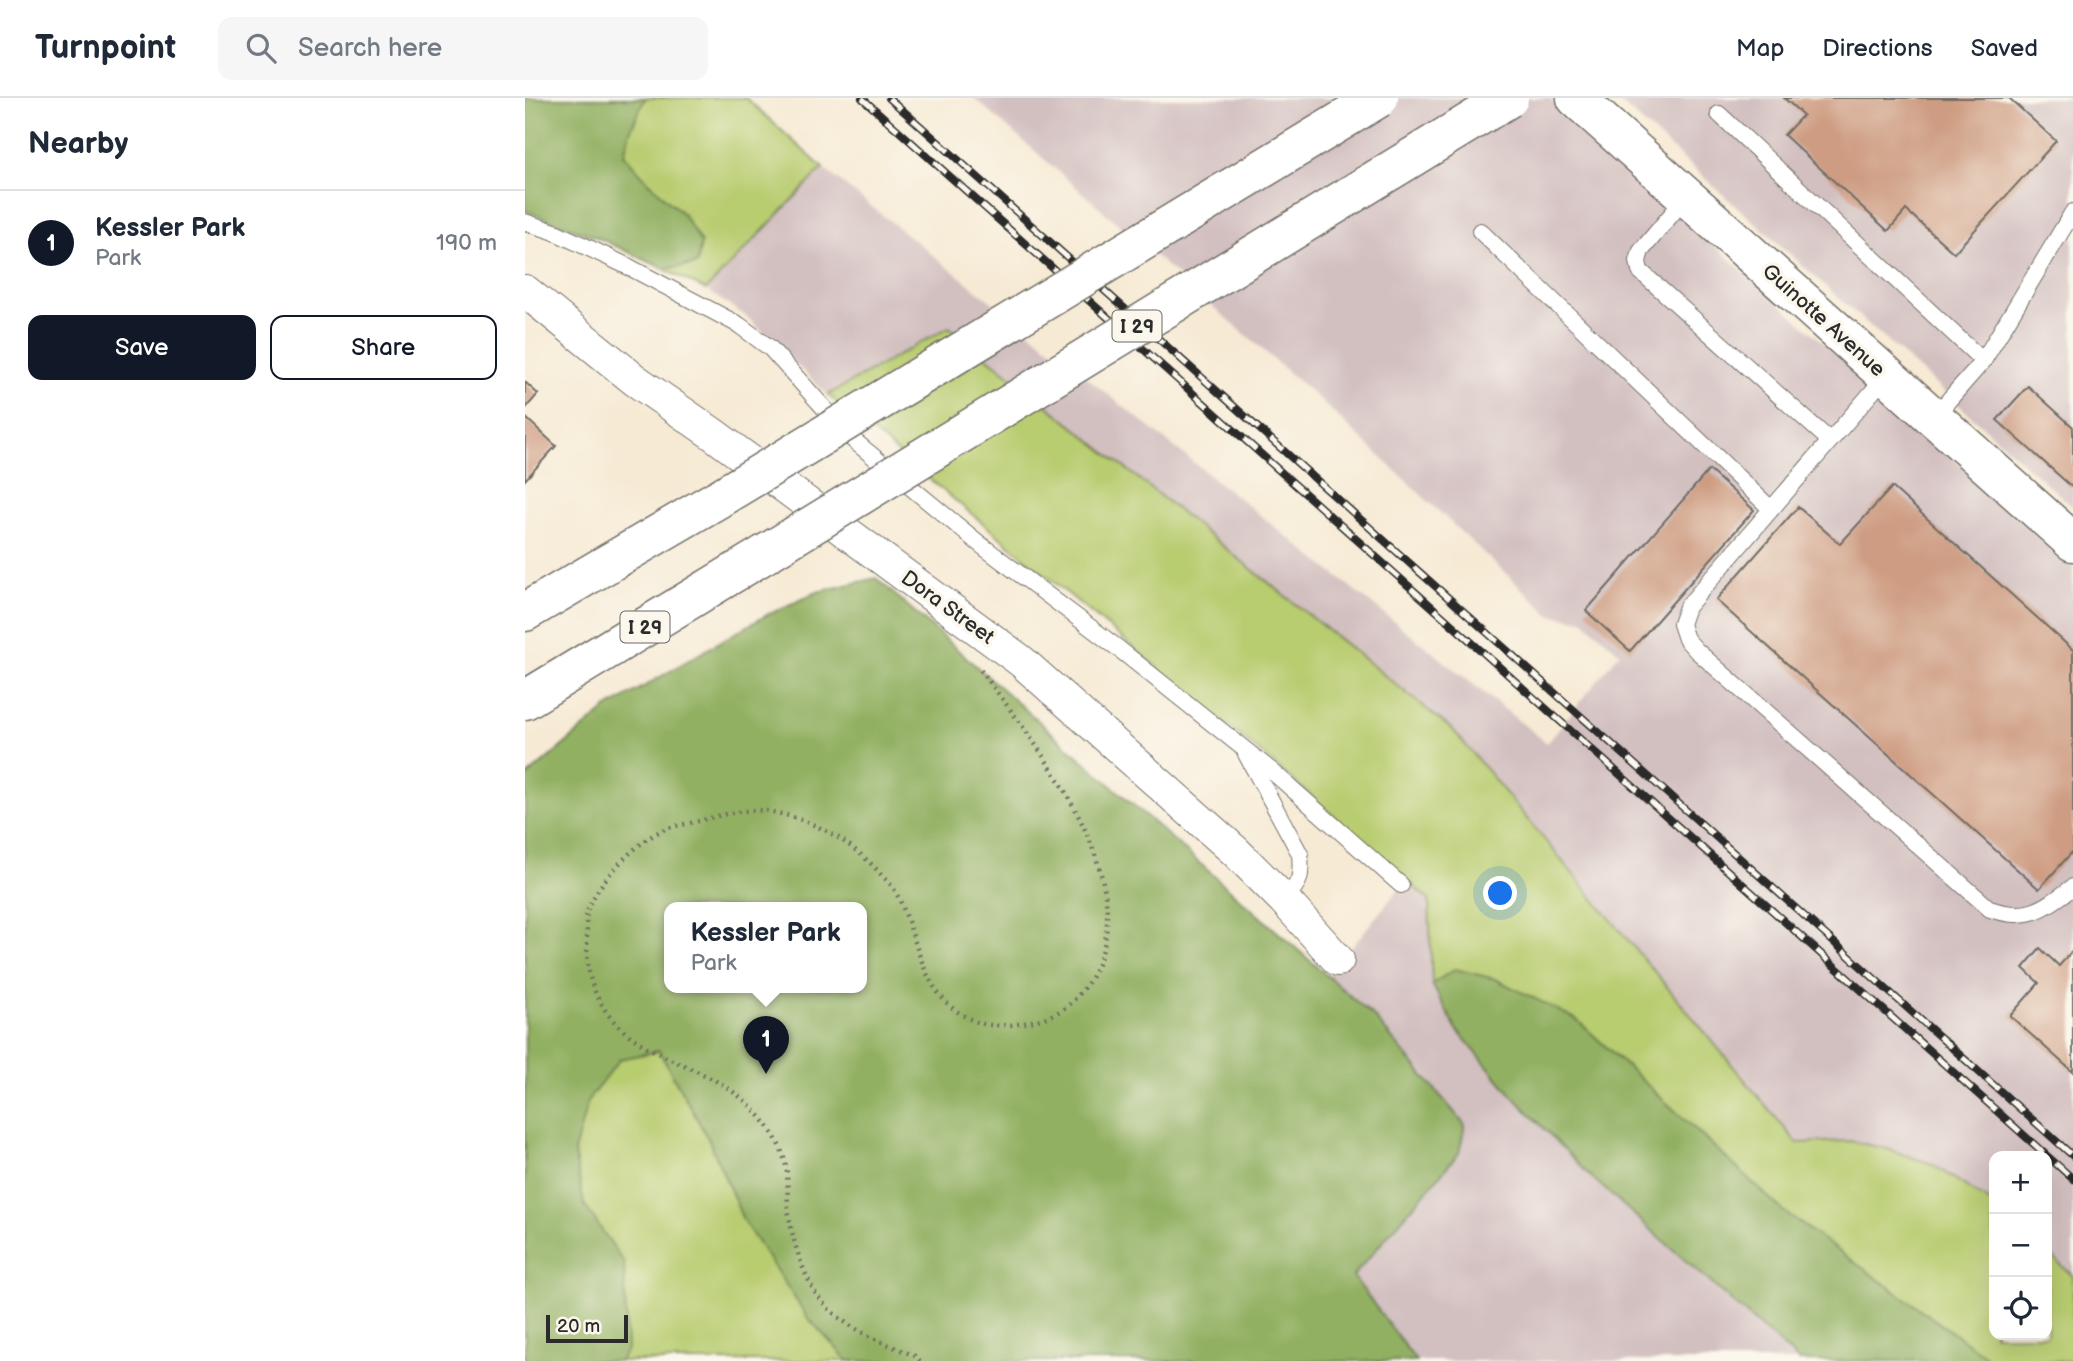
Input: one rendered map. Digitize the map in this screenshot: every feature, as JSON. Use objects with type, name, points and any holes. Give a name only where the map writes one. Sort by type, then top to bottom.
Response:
[{"type":"main road","points":[[525,612],[718,499],[1379,98]]},
{"type":"main road","name":"I 29","points":[[525,700],[1509,98]]},
{"type":"main road","name":"Guinotte Avenue","points":[[1576,98],[2073,542]]},
{"type":"street","name":"Dora Street","points":[[525,291],[635,380],[713,434],[1021,661],[1236,852],[1338,960]]},
{"type":"lane","points":[[1719,114],[1983,361]]},
{"type":"lane","points":[[1686,197],[1641,250],[1638,261],[1640,271],[1829,440]]},
{"type":"lane","points":[[1933,418],[1983,361],[2073,212]]},
{"type":"lane","points":[[525,222],[555,232],[629,267],[739,325],[770,348],[852,439],[981,545],[1119,649],[1273,772],[1401,884]]},
{"type":"lane","points":[[1480,231],[1770,509]]},
{"type":"lane","points":[[1886,376],[1687,607],[1681,624],[1686,639],[1990,909],[2009,915],[2029,914],[2049,905],[2073,887]]},
{"type":"lane","points":[[1243,748],[1300,853],[1302,870],[1299,884],[1284,901]]},
{"type":"path","points":[[920,1361],[915,1356],[857,1331],[835,1315],[817,1296],[802,1268],[788,1209],[784,1157],[766,1123],[736,1093],[624,1032],[607,1012],[594,989],[586,966],[587,912],[611,870],[663,830],[720,815],[761,810],[818,825],[846,842],[869,861],[894,887],[926,976],[944,1000],[960,1011],[979,1023],[1010,1025],[1041,1019],[1067,1007],[1084,986],[1101,957],[1106,930],[1105,890],[1074,806],[1038,747],[972,658]]},
{"type":"shaded area","points":[[974,98],[1549,98],[2073,565],[2073,1276],[2052,1257],[2052,1151],[1989,1151],[1989,1202],[1932,1164],[1851,1141],[1797,1143],[1454,731],[949,327],[828,395],[746,316],[706,290],[823,168],[1547,743],[1620,653],[1583,620],[1550,615],[1311,392]]},
{"type":"shaded area","points":[[1615,98],[2073,98],[2073,507]]},
{"type":"shaded area","points":[[1406,880],[1429,900],[1432,984],[1456,1029],[1513,1096],[1589,1175],[1799,1361],[1416,1361],[1353,1276],[1459,1153],[1328,976]]},
{"type":"green space","points":[[525,98],[645,98],[630,131],[624,155],[649,183],[683,214],[701,243],[697,264],[664,269],[601,239],[525,211]]},
{"type":"green space","points":[[645,98],[746,98],[823,168],[706,290],[664,269],[697,264],[649,183],[624,155],[630,131]]},
{"type":"green space","points":[[949,327],[1454,731],[1797,1143],[1851,1141],[1887,1149],[1932,1164],[1989,1202],[1989,1340],[2052,1340],[2052,1257],[2073,1276],[2073,1361],[1992,1361],[1783,1211],[1576,1019],[1456,969],[1432,984],[1429,900],[1286,774],[828,395]]},
{"type":"green space","points":[[876,578],[1374,1017],[1465,1125],[1459,1153],[1353,1276],[1416,1361],[848,1361],[808,1318],[744,1222],[710,1142],[659,1051],[620,1059],[588,1100],[574,1152],[584,1204],[624,1263],[627,1350],[619,1361],[525,1361],[525,778],[606,709],[767,615],[817,592]]},
{"type":"green space","points":[[525,787],[664,903],[664,993],[867,992],[1352,1361],[525,1361]]},
{"type":"green space","points":[[1455,969],[1495,979],[1576,1019],[1783,1211],[1992,1361],[1799,1361],[1589,1175],[1513,1096],[1456,1029],[1432,984]]},
{"type":"building","points":[[1784,98],[2009,98],[2056,141],[1954,253],[1906,210],[1888,231],[1784,135],[1803,115]]},
{"type":"building","points":[[525,382],[538,394],[525,409]]},
{"type":"building","points":[[2028,386],[2073,427],[2073,488],[1997,420]]},
{"type":"building","points":[[525,417],[556,446],[525,480]]},
{"type":"building","points":[[1709,470],[1754,510],[1630,651],[1586,611]]},
{"type":"building","points":[[1892,487],[2073,650],[2073,851],[2039,889],[1716,600],[1798,507],[1840,544]]},
{"type":"building","points":[[2040,948],[2059,966],[2073,950],[2073,1072],[2010,1016],[2039,983],[2023,968]]},
{"type":"railway","points":[[862,98],[2073,1179]]},
{"type":"railway","points":[[889,98],[2073,1156]]},
{"type":"place","name":"Kessler Park","points":[[766,1074]]}]
